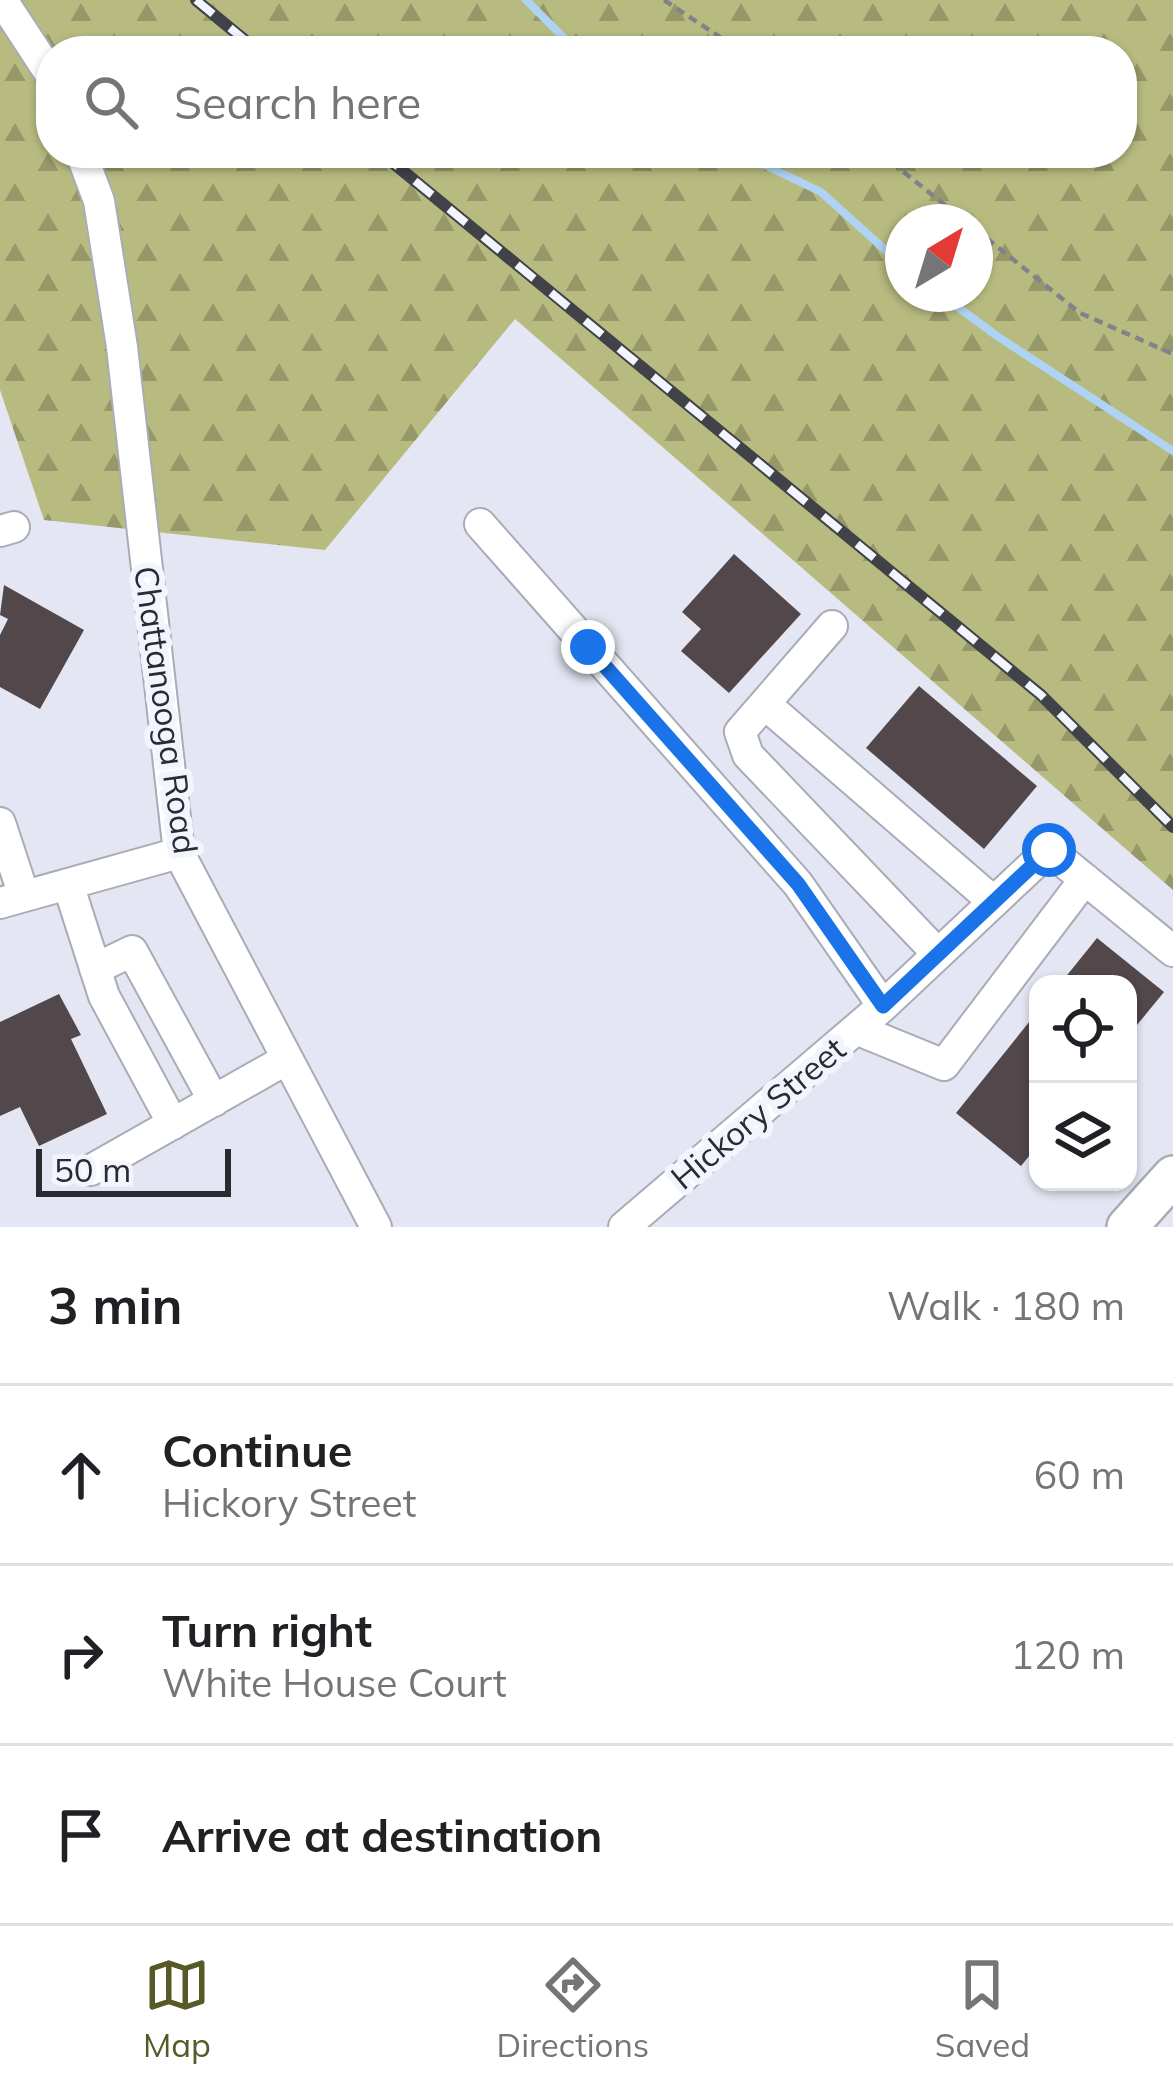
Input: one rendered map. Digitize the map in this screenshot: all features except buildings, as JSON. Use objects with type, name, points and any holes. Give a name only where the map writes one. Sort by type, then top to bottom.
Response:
[{"type":"main road","points":[[1127,1227],[1173,1176]]},
{"type":"street","points":[[2,0],[36,52]]},
{"type":"street","name":"Chattanooga Road","points":[[87,168],[99,201],[122,347],[179,853],[376,1227]]},
{"type":"street","points":[[480,524],[798,884],[883,1006]]},
{"type":"street","points":[[832,626],[740,732],[748,755],[938,954]]},
{"type":"street","points":[[765,704],[994,902]]},
{"type":"street","points":[[0,823],[12,900],[179,853]]},
{"type":"street","name":"Hickory Street","points":[[624,1227],[883,1006],[1049,850],[1084,879]]},
{"type":"street","points":[[856,1029],[944,1065],[1084,879],[1173,951]]},
{"type":"street","points":[[68,884],[104,996],[172,1124]]},
{"type":"street","points":[[95,968],[132,951],[214,1101]]},
{"type":"street","points":[[91,1170],[287,1058]]},
{"type":"path","points":[[664,0],[718,36]]},
{"type":"path","points":[[899,168],[944,204]]},
{"type":"path","points":[[993,243],[1080,313],[1173,354]]},
{"type":"green space","points":[[0,0],[1173,0],[1173,890],[515,319],[325,550],[44,520],[0,390]]},
{"type":"waterway","points":[[526,0],[562,36]]},
{"type":"waterway","points":[[771,168],[821,192],[885,250]]},
{"type":"waterway","points":[[964,312],[1173,451]]},
{"type":"railway","points":[[196,0],[240,36]]},
{"type":"railway","points":[[399,168],[1041,695],[1173,827]]},
{"type":"route","points":[[588,647],[798,884],[883,1006],[1049,850]]}]
